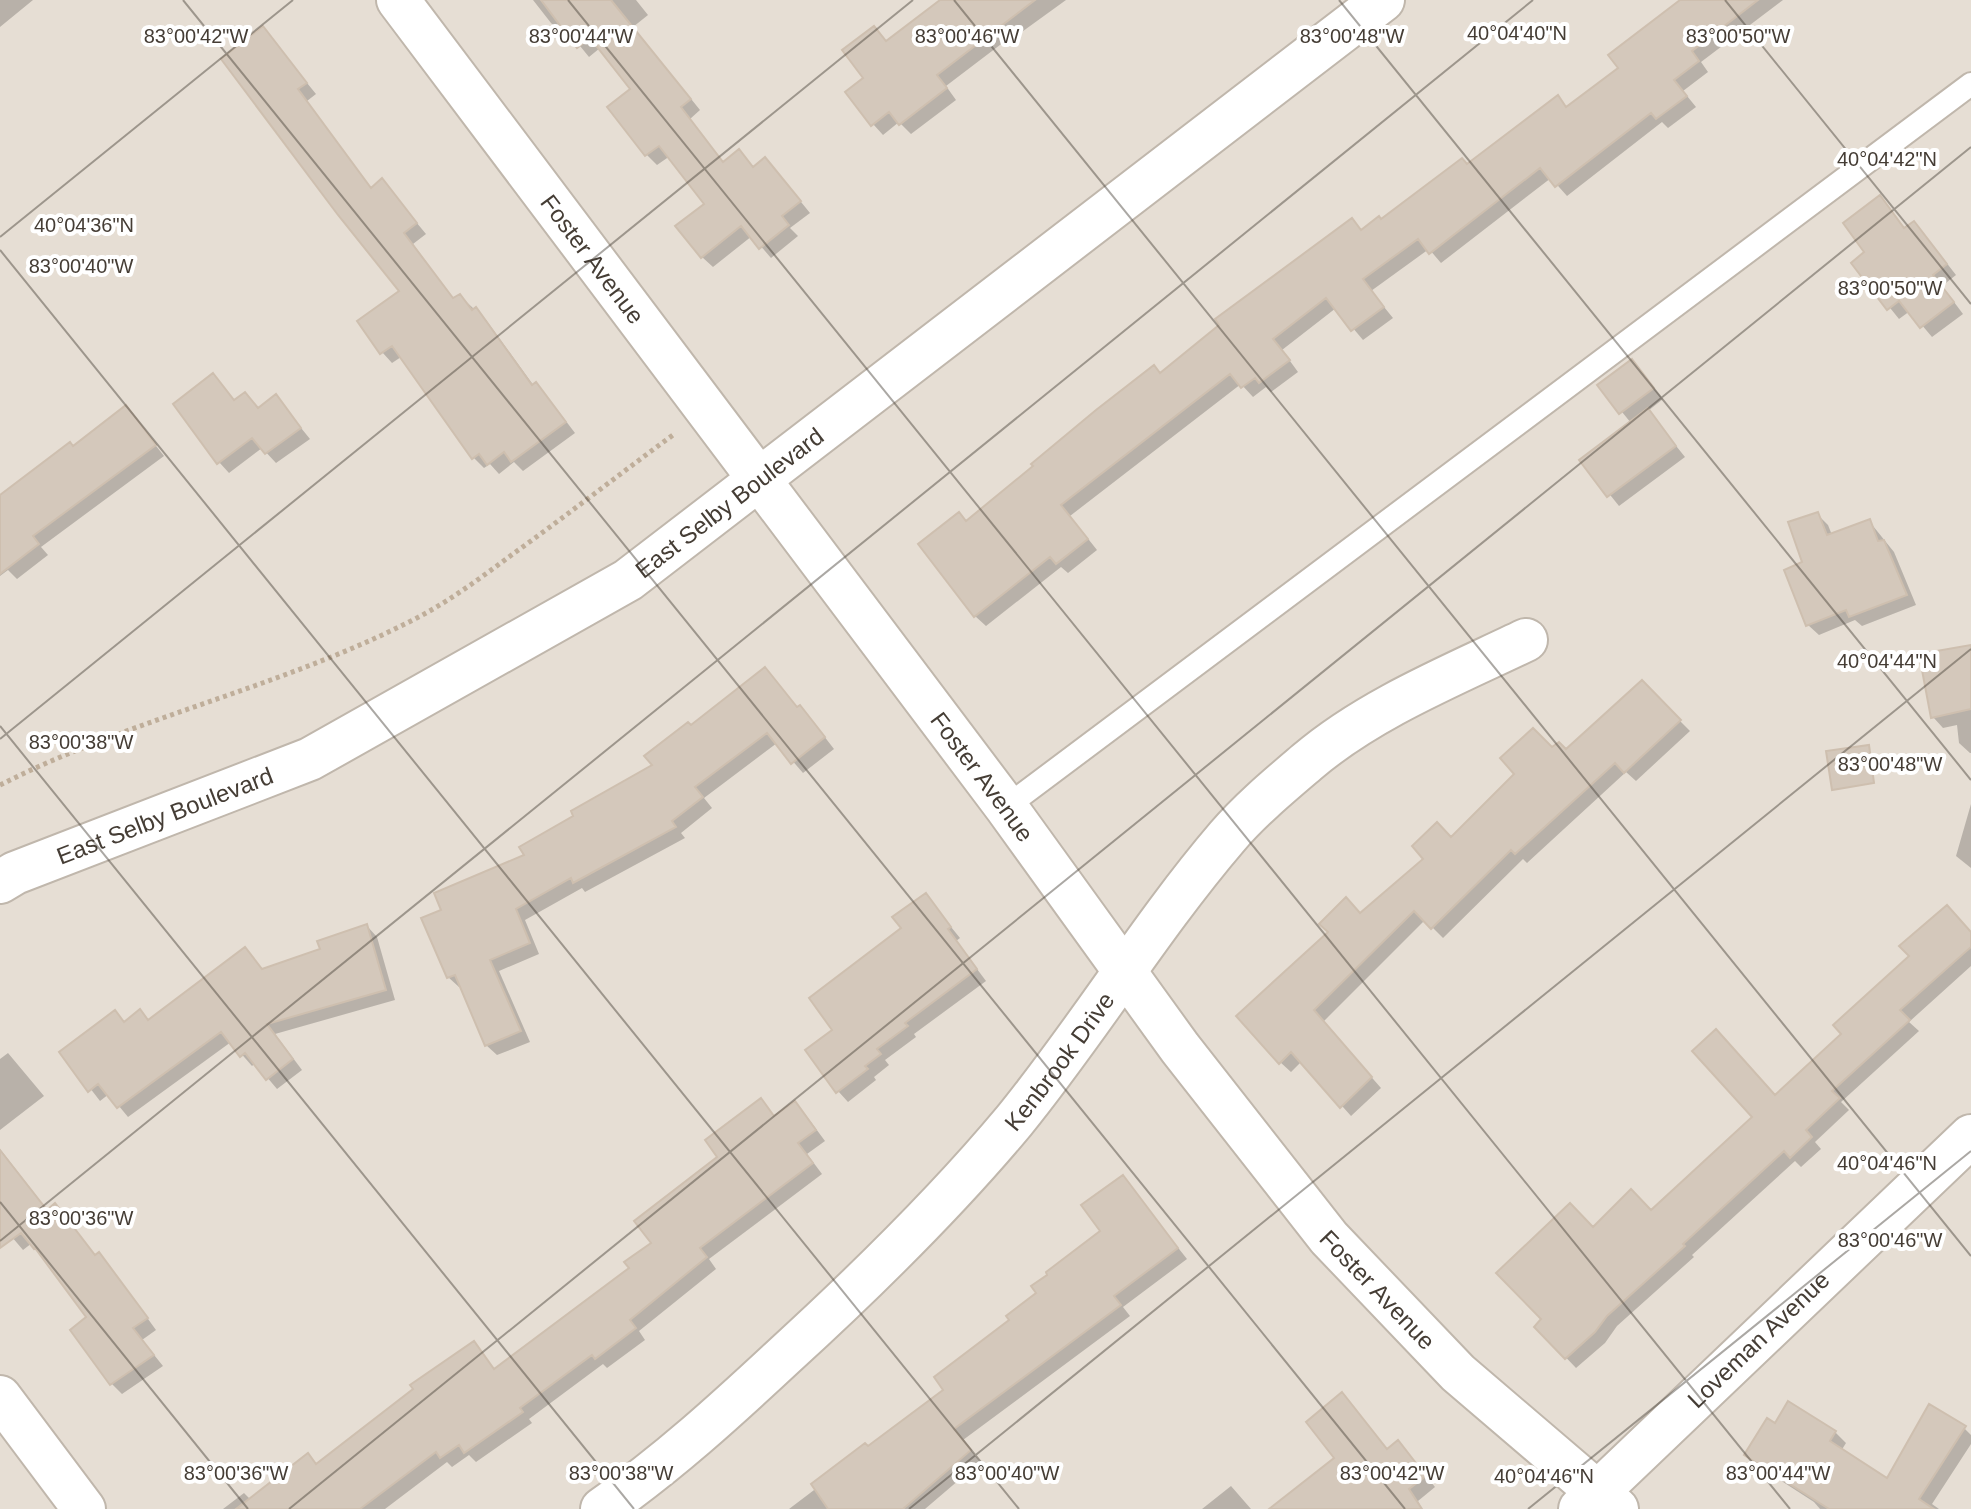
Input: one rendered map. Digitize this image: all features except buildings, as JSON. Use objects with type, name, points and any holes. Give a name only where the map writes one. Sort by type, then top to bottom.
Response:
[{"type":"street","name":"Foster Avenue","points":[[398,0],[1006,807],[1124,973],[1329,1238],[1458,1373],[1598,1504]]},
{"type":"street","name":"East Selby Boulevard","points":[[0,882],[15,873],[310,759],[628,580],[1383,0]]},
{"type":"street","name":"Kenbrook Drive","points":[[602,1509],[710,1425],[938,1208],[1014,1120],[1160,920],[1229,834],[1308,760],[1388,706],[1526,640]]},
{"type":"street","name":"Loveman Avenue","points":[[1598,1504],[1971,1136]]},
{"type":"street","points":[[0,1397],[84,1509]]},
{"type":"lane","points":[[1006,807],[1971,84]]},
{"type":"path","points":[[0,785],[132,728],[267,683],[411,621],[461,593],[684,428]]},
{"type":"shaded area","points":[[0,0],[1971,0],[1971,1509],[0,1509]]}]
